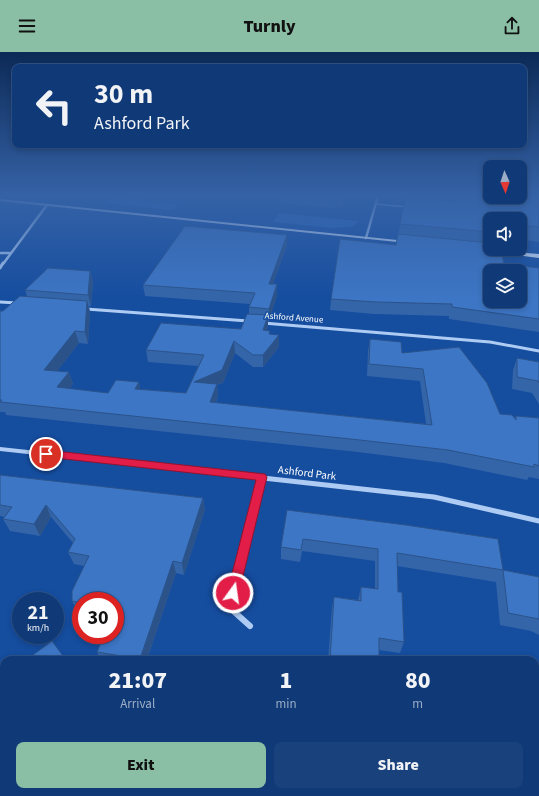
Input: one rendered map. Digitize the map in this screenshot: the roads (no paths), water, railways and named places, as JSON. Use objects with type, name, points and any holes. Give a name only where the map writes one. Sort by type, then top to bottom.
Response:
[{"type":"main road","points":[[296,231],[412,243]]},
{"type":"main road","points":[[527,255],[539,256]]},
{"type":"street","points":[[0,268],[28,231]]},
{"type":"street","points":[[366,238],[368,231]]},
{"type":"street","points":[[0,253],[11,253]]},
{"type":"street","points":[[0,302],[23,304]]},
{"type":"street","name":"Ashford Avenue","points":[[78,308],[250,322]]},
{"type":"street","name":"Ashford Avenue","points":[[258,322],[490,342],[539,351]]},
{"type":"street","name":"Ashford Park","points":[[0,449],[434,497],[539,521]]},
{"type":"street","points":[[250,626],[230,608],[262,477]]}]
